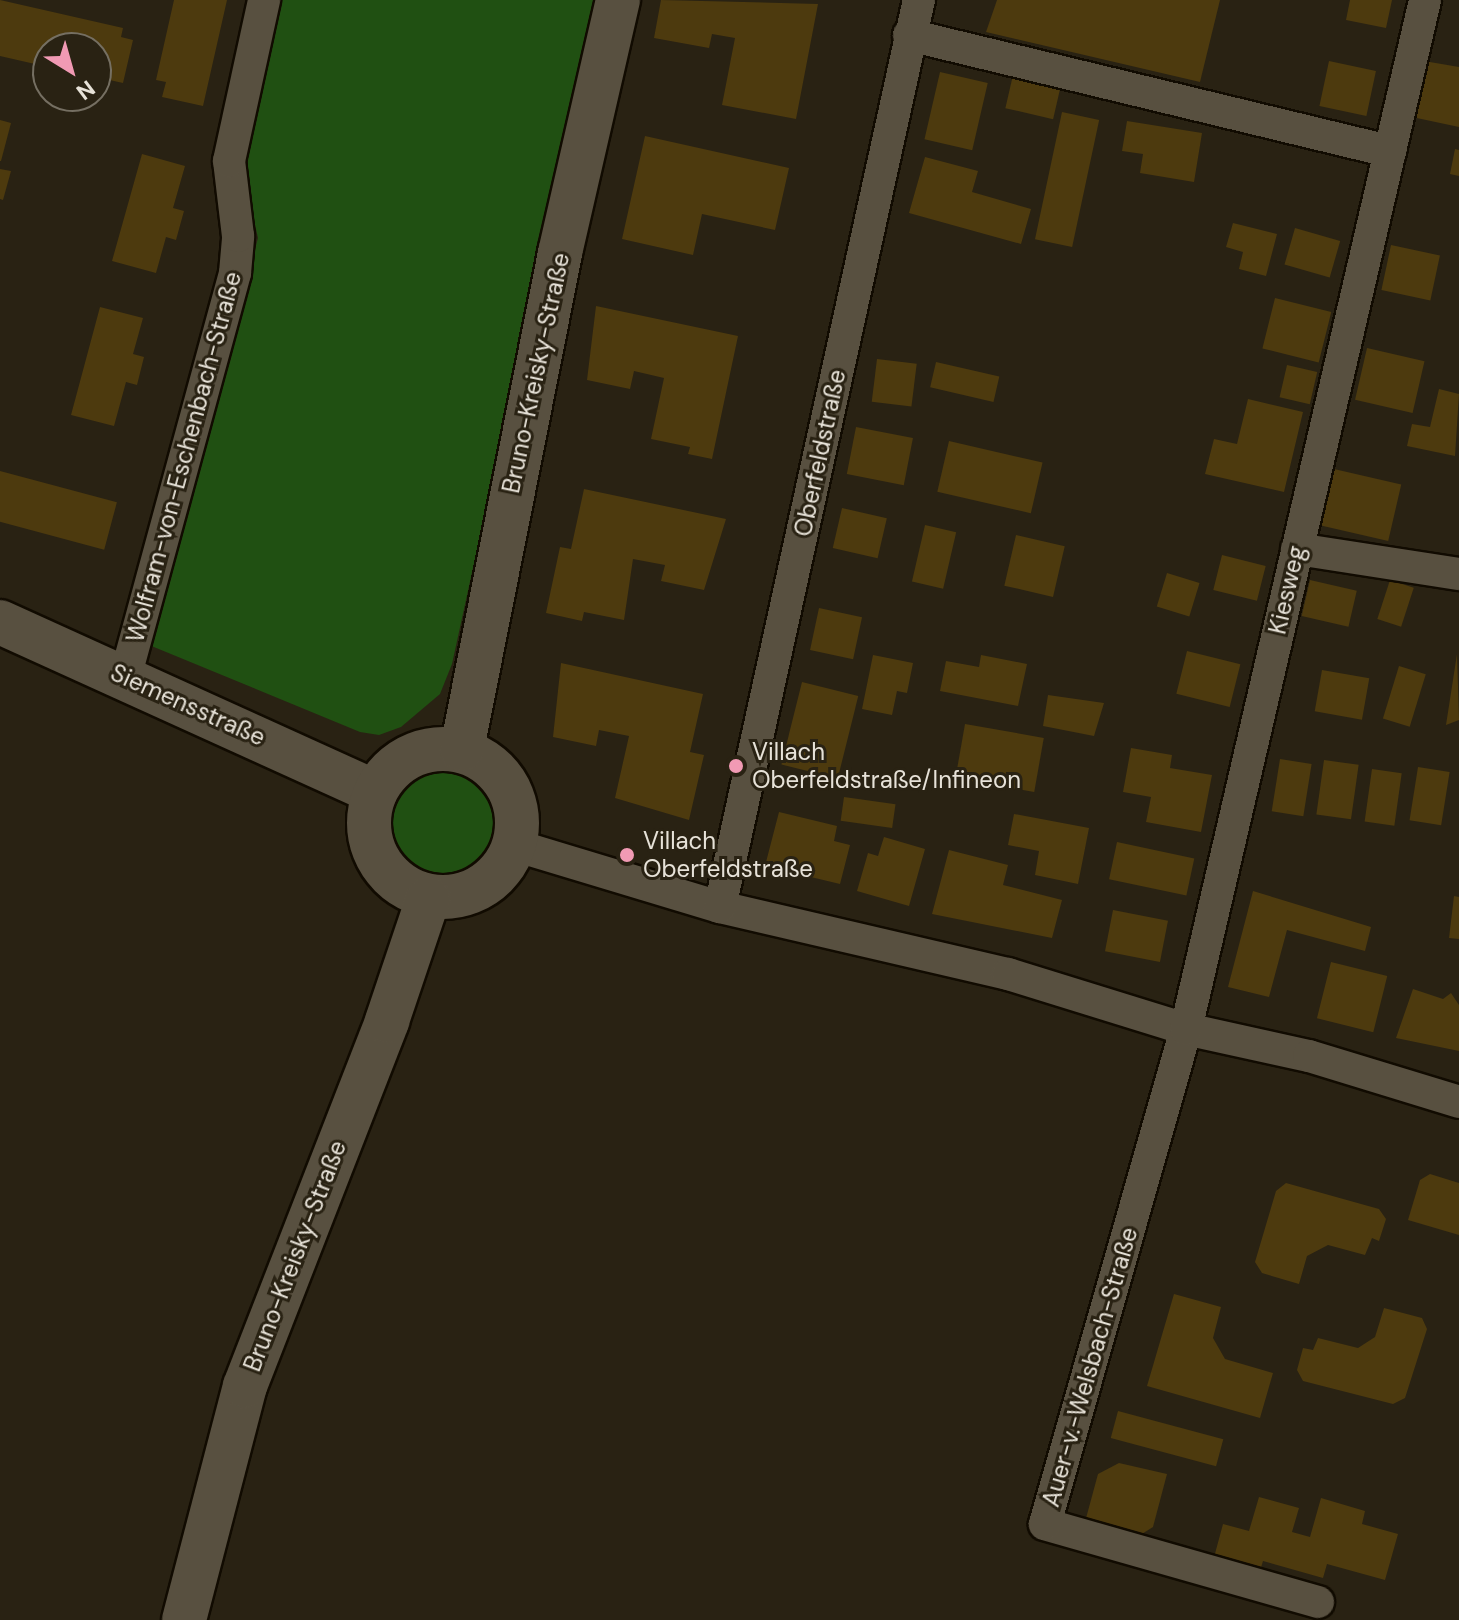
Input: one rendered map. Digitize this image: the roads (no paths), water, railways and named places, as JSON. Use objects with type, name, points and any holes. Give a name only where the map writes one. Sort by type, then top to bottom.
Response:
[{"type":"street","name":"Wolfram-von-Eschenbach-Straße","points":[[125,678],[235,273],[238,236],[229,161],[264,0]]},
{"type":"street","name":"Bruno-Kreisky-Straße","points":[[462,749],[560,253],[618,0]]},
{"type":"street","name":"Oberfeldstraße","points":[[720,907],[919,0]]},
{"type":"street","name":"Kiesweg","points":[[1186,1029],[1425,0]]},
{"type":"street","points":[[909,35],[1390,151]]},
{"type":"street","points":[[1297,549],[1459,574]]},
{"type":"street","name":"Siemensstraße","points":[[0,622],[375,792]]},
{"type":"street","points":[[462,749],[499,772],[512,794],[518,820],[514,845],[489,881],[450,900],[428,899],[389,874],[375,853],[369,827],[375,792],[400,762],[420,751],[462,749]]},
{"type":"street","points":[[514,845],[720,907],[1008,974],[1186,1029],[1309,1056],[1459,1102]]},
{"type":"street","name":"Bruno-Kreisky-Straße","points":[[184,1620],[230,1430],[428,899]]},
{"type":"street","name":"Auer-v.-Welsbach-Straße","points":[[1186,1029],[1045,1524],[1318,1602]]},
{"type":"place","name":"Villach Oberfeldstraße/Infineon","points":[[736,766]]},
{"type":"place","name":"Villach Oberfeldstraße","points":[[627,855]]}]
